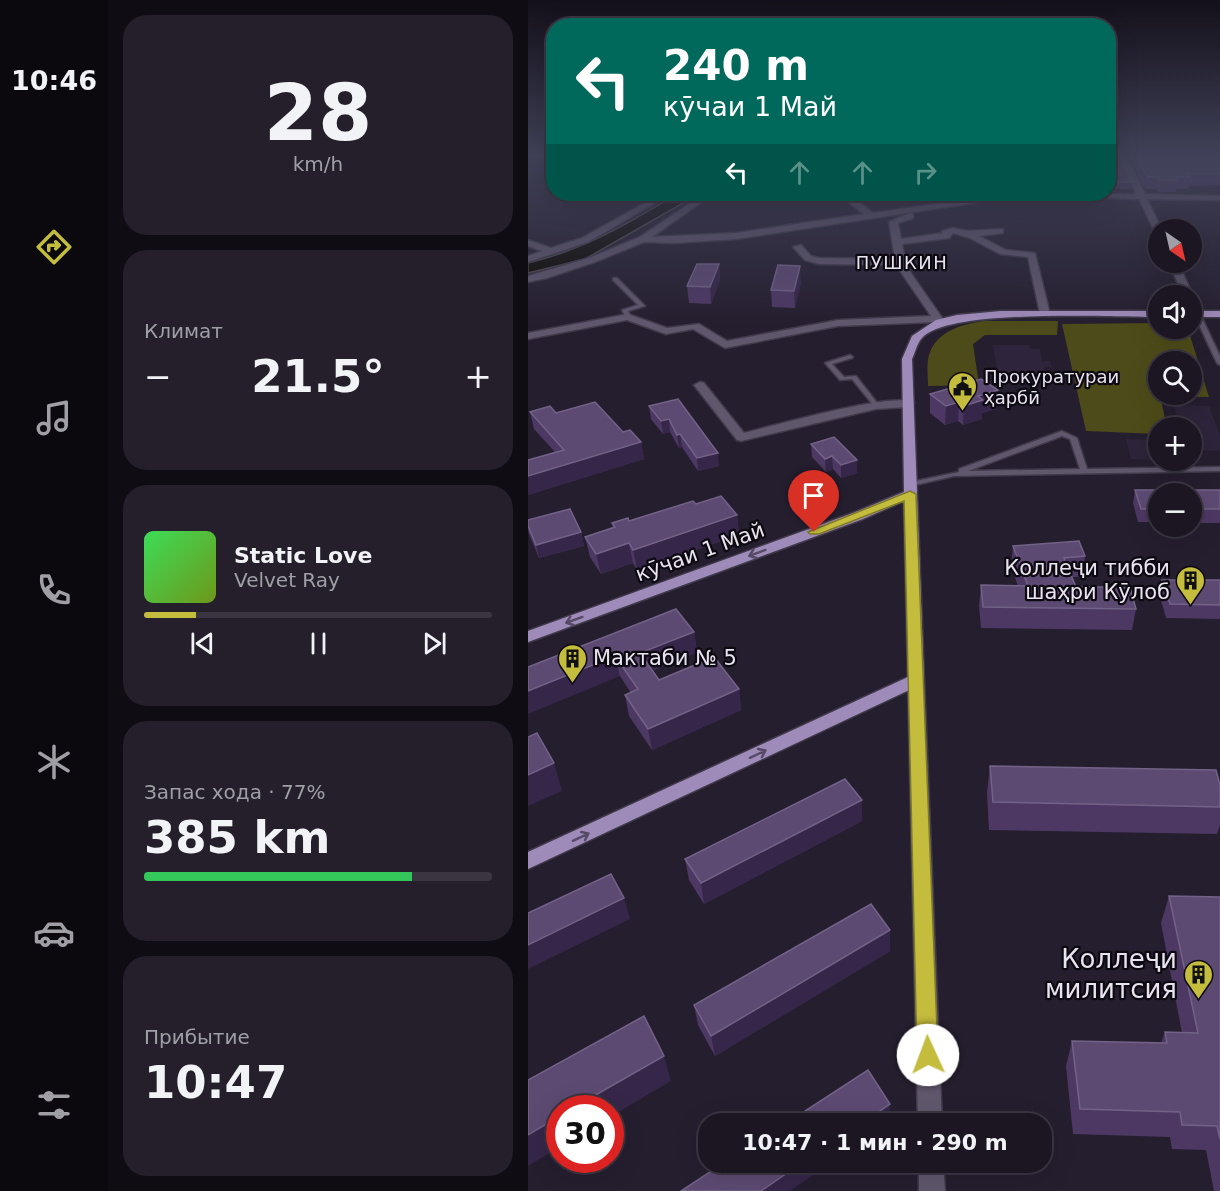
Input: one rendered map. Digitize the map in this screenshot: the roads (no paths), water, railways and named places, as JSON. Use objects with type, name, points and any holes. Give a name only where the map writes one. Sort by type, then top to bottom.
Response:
[{"type":"main road","points":[[528,861],[916,680],[907,359],[917,336],[939,321],[979,315],[1148,314]]},
{"type":"main road","points":[[1202,314],[1220,314]]},
{"type":"main road","name":"кӯчаи 1 Май","points":[[528,637],[858,516],[910,489]]},
{"type":"street","points":[[528,259],[552,252],[611,227],[635,213]]},
{"type":"street","points":[[528,279],[592,261],[643,239],[682,213]]},
{"type":"street","points":[[867,213],[871,216]]},
{"type":"street","points":[[643,239],[674,240],[736,236],[897,213]]},
{"type":"street","points":[[909,213],[908,218],[893,222],[898,242],[899,262],[939,321]]},
{"type":"street","points":[[898,242],[949,235],[946,231],[953,230],[968,234],[1000,250],[1032,255],[1045,314]]},
{"type":"street","points":[[968,234],[1000,231]]},
{"type":"street","points":[[528,243],[552,252]]},
{"type":"street","points":[[798,247],[808,258],[819,261],[899,262]]},
{"type":"street","points":[[528,336],[628,318],[666,331],[695,326],[724,345],[838,323],[939,321]]},
{"type":"street","points":[[700,385],[741,437],[876,405],[909,403]]},
{"type":"street","points":[[916,680],[930,1113]]},
{"type":"street","points":[[931,1173],[932,1191]]},
{"type":"lane","points":[[615,279],[642,306],[625,310],[628,318]]},
{"type":"lane","points":[[1202,329],[1220,363]]},
{"type":"lane","points":[[850,357],[828,363],[842,379],[854,377],[876,405]]},
{"type":"lane","points":[[910,489],[1062,433],[1073,438],[1084,471]]},
{"type":"lane","points":[[954,474],[1220,469]]},
{"type":"place","name":"Прокуратураи ҳарбӣ","points":[[963,412]]},
{"type":"place","name":"Коллеҷи тибби шаҳри Кӯлоб","points":[[1191,606]]},
{"type":"place","name":"Мактаби № 5","points":[[572,684]]},
{"type":"place","name":"Коллеҷи милитсия","points":[[1198,1000]]},
{"type":"district","name":"ПУШКИН","points":[[902,262]]}]
